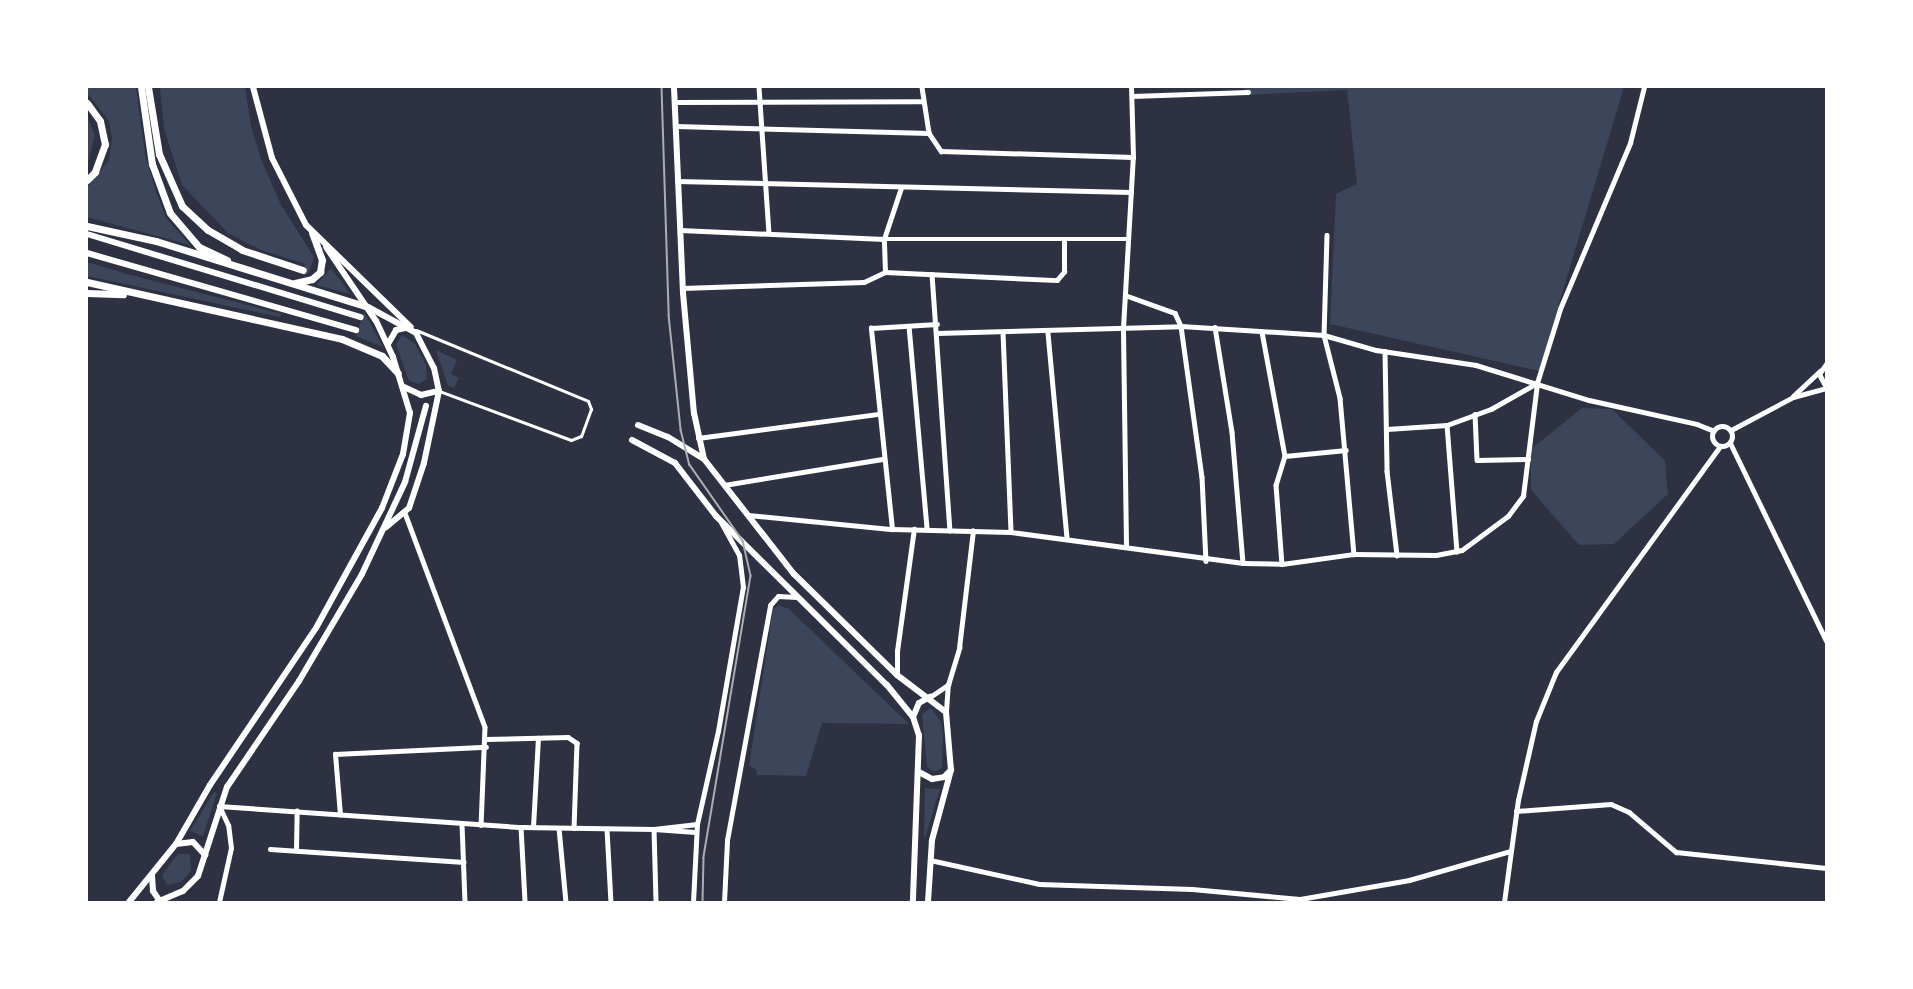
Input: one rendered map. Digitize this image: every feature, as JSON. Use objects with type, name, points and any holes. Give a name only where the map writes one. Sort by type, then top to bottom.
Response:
[{"type":"main road","points":[[141,87],[152,164],[170,213],[199,246],[260,274]]},
{"type":"main road","points":[[148,87],[159,154],[182,206],[208,230],[242,250],[303,270]]},
{"type":"main road","points":[[253,87],[272,158],[297,211],[312,233],[411,327],[424,345],[439,391],[424,464],[405,513],[386,527]]},
{"type":"main road","points":[[674,87],[682,288],[698,438],[704,459]]},
{"type":"main road","points":[[87,103],[100,121],[105,144],[95,172],[87,180]]},
{"type":"main road","points":[[87,226],[156,241],[368,307],[411,327]]},
{"type":"main road","points":[[291,283],[312,279],[320,272],[322,260],[312,233]]},
{"type":"main road","points":[[87,234],[361,317]]},
{"type":"main road","points":[[129,902],[177,844],[210,785],[316,628],[382,508],[408,435],[410,412],[404,387],[388,344],[368,307],[326,247]]},
{"type":"main road","points":[[87,253],[356,330]]},
{"type":"main road","points":[[87,282],[342,339],[382,357],[398,374]]},
{"type":"main road","points":[[87,293],[141,294]]},
{"type":"main road","points":[[388,344],[396,330],[411,327]]},
{"type":"main road","points":[[404,387],[421,395],[439,391]]},
{"type":"main road","points":[[152,875],[153,891],[162,901],[191,886],[205,855],[219,806],[237,771],[329,633],[386,527],[417,448],[426,406]]},
{"type":"main road","points":[[638,425],[668,437],[704,459],[744,514],[794,574],[897,675],[930,697],[945,712],[951,770],[930,860],[928,902]]},
{"type":"main road","points":[[632,440],[675,463],[716,516],[887,685],[913,717],[919,735],[913,902]]},
{"type":"main road","points":[[913,717],[919,703],[930,697]]},
{"type":"main road","points":[[919,772],[932,779],[944,777],[951,770]]},
{"type":"main road","points":[[177,844],[193,842],[205,855]]},
{"type":"street","points":[[759,87],[769,233]]},
{"type":"street","points":[[922,87],[922,101],[929,133],[941,151],[1133,156]]},
{"type":"street","points":[[1126,546],[1123,328],[1133,156],[1131,87]]},
{"type":"street","points":[[744,514],[892,529],[1011,532],[1126,546],[1206,561],[1243,563],[1282,564],[1354,554],[1397,555],[1457,552],[1508,516],[1523,496],[1537,383],[1560,309],[1630,143],[1644,87]]},
{"type":"street","points":[[1132,96],[1248,92]]},
{"type":"street","points":[[675,102],[922,101]]},
{"type":"street","points":[[676,126],[929,133]]},
{"type":"street","points":[[677,181],[1131,192]]},
{"type":"street","points":[[885,272],[884,239],[901,188]]},
{"type":"street","points":[[680,230],[884,239],[1127,239]]},
{"type":"street","points":[[1327,235],[1324,335],[1340,398],[1354,554]]},
{"type":"street","points":[[682,288],[864,282],[885,272],[1057,280],[1064,272],[1064,240]]},
{"type":"street","points":[[932,274],[950,530]]},
{"type":"street","points":[[1125,295],[1175,313],[1181,326],[1202,477],[1206,561]]},
{"type":"street","points":[[892,529],[882,459],[870,328],[937,324]]},
{"type":"street","points":[[909,326],[927,529]]},
{"type":"street","points":[[937,333],[1048,333],[1181,326],[1324,335],[1385,351],[1476,365],[1589,400],[1697,424],[1714,431]]},
{"type":"street","points":[[411,327],[439,343],[588,401],[591,410],[581,436],[572,440],[439,391]]},
{"type":"street","points":[[1215,327],[1232,432],[1243,563]]},
{"type":"street","points":[[1003,332],[1011,532]]},
{"type":"street","points":[[1262,332],[1285,456],[1276,485],[1282,564]]},
{"type":"street","points":[[1048,333],[1067,538]]},
{"type":"street","points":[[1385,351],[1387,471],[1397,555]]},
{"type":"street","points":[[1793,397],[1826,364]]},
{"type":"street","points":[[1731,430],[1793,397],[1826,388],[1819,379],[1820,370]]},
{"type":"street","points":[[1387,429],[1447,425],[1475,414],[1537,383]]},
{"type":"street","points":[[698,438],[878,414]]},
{"type":"street","points":[[1475,414],[1477,460],[1528,459]]},
{"type":"street","points":[[1447,425],[1457,552]]},
{"type":"street","points":[[1714,431],[1722,426],[1731,430]]},
{"type":"street","points":[[1731,430],[1730,443],[1826,641]]},
{"type":"street","points":[[1714,431],[1713,439],[1720,446]]},
{"type":"street","points":[[1504,902],[1516,811],[1536,721],[1556,672],[1720,446],[1730,443]]},
{"type":"street","points":[[1285,456],[1346,450]]},
{"type":"street","points":[[724,485],[882,459]]},
{"type":"street","points":[[405,513],[471,687],[486,739],[481,825]]},
{"type":"street","points":[[693,902],[696,824],[718,730],[743,587],[739,555],[716,516]]},
{"type":"street","points":[[897,675],[897,651],[914,529]]},
{"type":"street","points":[[945,712],[948,685],[959,648],[973,531]]},
{"type":"street","points":[[724,902],[727,840],[770,605],[778,596],[797,597]]},
{"type":"street","points":[[930,697],[948,685]]},
{"type":"street","points":[[486,739],[568,737],[578,743],[574,828]]},
{"type":"street","points":[[534,827],[538,738]]},
{"type":"street","points":[[340,815],[335,753],[486,747]]},
{"type":"street","points":[[1516,811],[1611,804],[1629,812],[1676,852],[1826,868]]},
{"type":"street","points":[[219,902],[231,848],[228,825],[219,806],[462,824],[695,832]]},
{"type":"street","points":[[296,850],[297,811]]},
{"type":"street","points":[[462,824],[465,902]]},
{"type":"street","points":[[654,829],[696,824]]},
{"type":"street","points":[[521,827],[525,902]]},
{"type":"street","points":[[560,828],[566,902]]},
{"type":"street","points":[[607,829],[611,902]]},
{"type":"street","points":[[654,829],[656,902]]},
{"type":"street","points":[[270,849],[464,862]]},
{"type":"street","points":[[930,860],[1039,884],[1192,889],[1300,900],[1409,880],[1510,851]]},
{"type":"shaded area","points":[[87,87],[136,87],[145,154],[156,192],[166,218],[190,245],[87,217],[87,187],[109,160],[112,138],[109,121],[87,93]]},
{"type":"shaded area","points":[[160,87],[245,87],[251,126],[261,159],[281,205],[314,257],[309,273],[303,276],[305,264],[261,250],[228,233],[182,185],[164,129]]},
{"type":"shaded area","points":[[1243,87],[1624,87],[1539,371],[1330,324],[1336,194],[1357,184],[1347,90],[1246,95]]},
{"type":"shaded area","points":[[87,116],[95,135],[87,166]]},
{"type":"shaded area","points":[[87,262],[282,314],[280,317],[87,276]]},
{"type":"shaded area","points":[[331,268],[344,285],[350,294],[316,285]]},
{"type":"shaded area","points":[[364,312],[383,347],[356,336]]},
{"type":"shaded area","points":[[402,335],[415,344],[426,365],[427,379],[419,384],[409,381],[400,356],[396,344]]},
{"type":"shaded area","points":[[436,350],[457,360],[451,374],[459,378],[454,388],[448,386]]},
{"type":"shaded area","points":[[1582,408],[1612,409],[1665,461],[1668,494],[1614,544],[1579,545],[1531,490],[1531,449]]},
{"type":"shaded area","points":[[779,605],[789,609],[909,724],[822,723],[806,776],[757,775],[756,769],[749,766],[773,609]]},
{"type":"shaded area","points":[[931,708],[941,722],[943,734],[942,768],[934,772],[927,767],[922,714]]},
{"type":"shaded area","points":[[925,788],[940,789],[925,838],[924,837]]},
{"type":"shaded area","points":[[214,792],[217,793],[203,836],[190,831]]},
{"type":"shaded area","points":[[178,854],[190,854],[191,871],[181,882],[167,885],[162,875]]},
{"type":"tram line","points":[[662,87],[669,315],[681,430],[690,465],[743,541],[751,576],[704,858],[703,902]]}]
